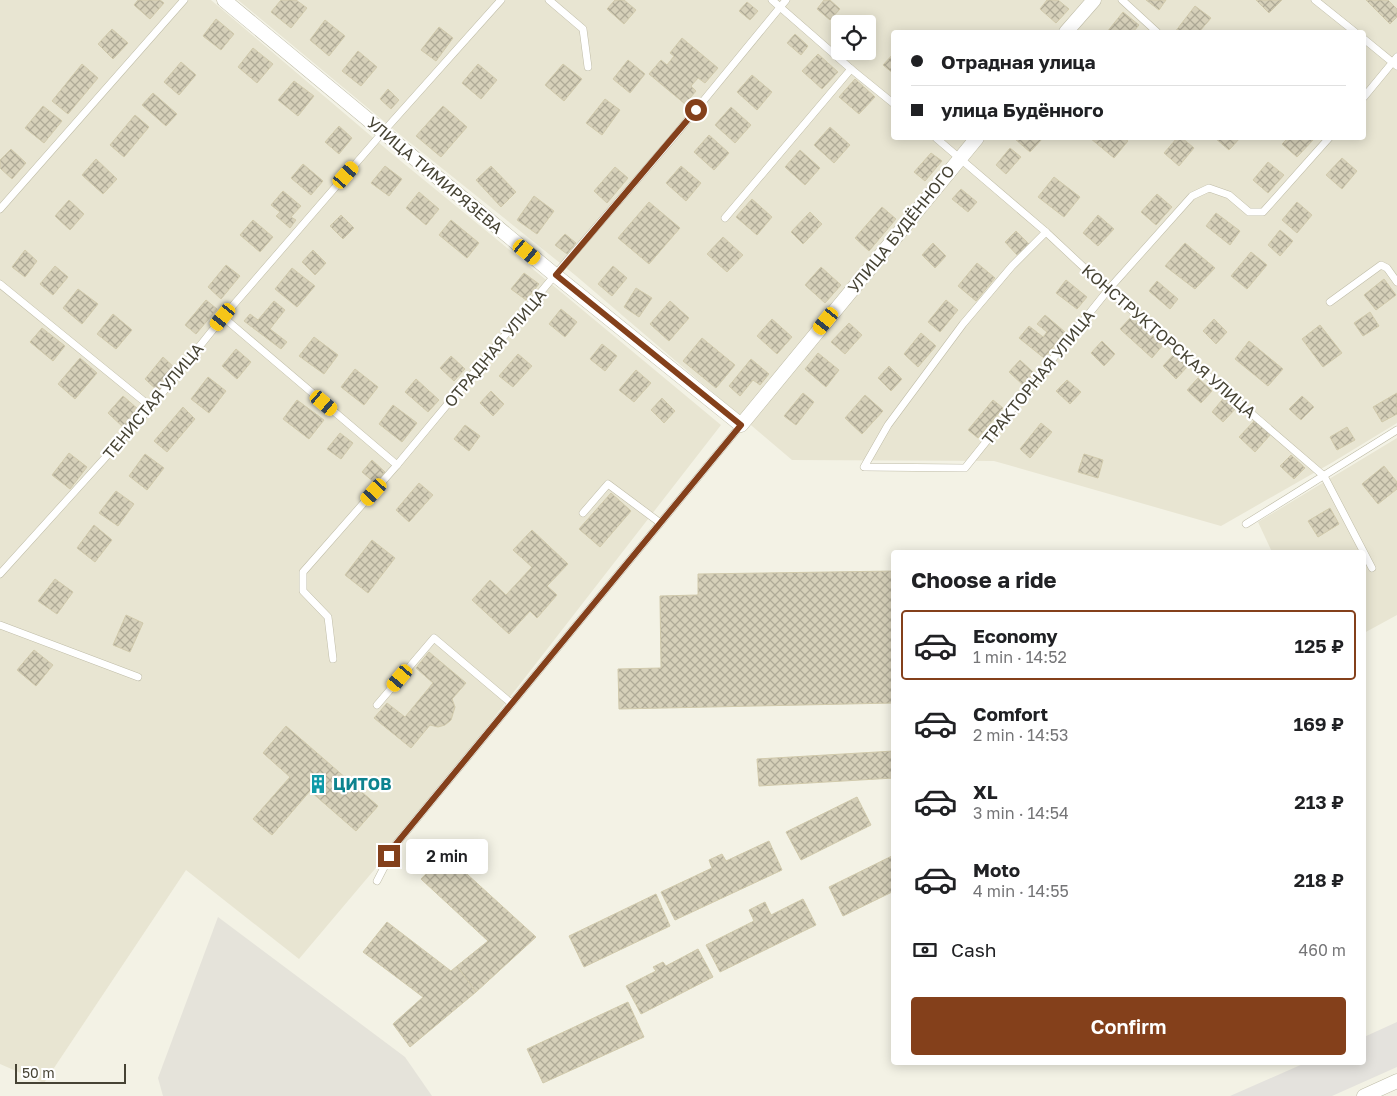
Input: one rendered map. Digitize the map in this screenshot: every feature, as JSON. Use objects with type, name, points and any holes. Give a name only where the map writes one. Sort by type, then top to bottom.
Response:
[{"type":"street","name":"УЛИЦА ТИМИРЯЗЕВА","points":[[224,0],[556,275],[741,425]]},
{"type":"street","points":[[1068,30],[1094,0]]},
{"type":"street","name":"УЛИЦА БУДЁННОГО","points":[[741,425],[975,140]]},
{"type":"street","points":[[1364,1096],[1397,1081]]},
{"type":"lane","points":[[0,210],[184,0]]},
{"type":"lane","name":"ТЕНИСТАЯ УЛИЦА","points":[[0,574],[151,407],[223,317],[383,132],[501,0]]},
{"type":"lane","points":[[549,0],[583,29],[588,67]]},
{"type":"lane","points":[[772,0],[850,69],[891,102]]},
{"type":"lane","name":"ОТРАДНАЯ УЛИЦА","points":[[333,659],[328,617],[303,591],[303,572],[397,465],[672,139],[786,0]]},
{"type":"lane","points":[[1122,0],[1155,30]]},
{"type":"lane","points":[[1315,0],[1352,30]]},
{"type":"lane","points":[[1366,40],[1396,62],[1366,95]]},
{"type":"lane","points":[[724,218],[850,69]]},
{"type":"lane","name":"КОНСТРУКТОРСКАЯ УЛИЦА","points":[[939,140],[1046,232],[1108,290],[1324,476],[1363,550]]},
{"type":"lane","name":"ТРАКТОРНАЯ УЛИЦА","points":[[1046,232],[1012,266],[963,324],[888,425],[864,467],[965,468],[1108,290],[1192,196],[1209,188],[1230,195],[1249,212],[1263,212],[1327,140]]},
{"type":"lane","points":[[1330,302],[1381,265],[1387,268],[1397,282]]},
{"type":"lane","points":[[0,284],[151,407]]},
{"type":"lane","points":[[223,317],[397,465]]},
{"type":"lane","name":"УЛИЦА БУДЁННОГО","points":[[376,881],[396,844],[659,522],[741,425]]},
{"type":"lane","points":[[1246,524],[1397,430]]},
{"type":"lane","points":[[583,513],[608,484],[659,522]]},
{"type":"lane","name":"КОНСТРУКТОРСКАЯ УЛИЦА","points":[[1366,556],[1372,568]]},
{"type":"lane","points":[[0,625],[138,678]]},
{"type":"lane","points":[[377,705],[434,638],[511,703]]},
{"type":"shaded area","points":[[0,0],[211,0],[391,153],[721,425],[396,844],[299,959],[186,870],[44,1083],[0,1064]]},
{"type":"shaded area","points":[[238,0],[1397,0],[1397,423],[1221,526],[994,461],[792,460],[575,275],[398,133]]},
{"type":"shaded area","points":[[1397,438],[1397,615],[1366,632],[1366,550],[1271,550],[1258,522]]},
{"type":"shaded area","points":[[218,917],[405,1057],[432,1096],[163,1096],[158,1078]]},
{"type":"shaded area","points":[[1397,1022],[1397,1067],[1332,1096],[1230,1096],[1300,1065],[1366,1065],[1366,1036]]},
{"type":"building","points":[[138,0],[160,0],[164,3],[150,19],[134,5]]},
{"type":"building","points":[[281,0],[296,0],[307,8],[291,28],[271,12]]},
{"type":"building","points":[[615,0],[624,0],[636,10],[624,24],[607,9]]},
{"type":"building","points":[[824,0],[830,0],[840,9],[835,15],[831,15],[830,20],[817,9]]},
{"type":"building","points":[[1047,0],[1058,0],[1069,9],[1056,23],[1040,9]]},
{"type":"building","points":[[1146,0],[1166,0],[1159,10]]},
{"type":"building","points":[[1256,0],[1282,0],[1269,13]]},
{"type":"building","points":[[1366,0],[1388,0],[1397,9],[1397,17],[1390,24]]},
{"type":"building","points":[[747,2],[758,11],[750,20],[739,11]]},
{"type":"building","points":[[1195,6],[1211,18],[1201,30],[1177,30]]},
{"type":"building","points":[[1123,12],[1139,25],[1135,30],[1109,30]]},
{"type":"building","points":[[216,19],[234,34],[221,50],[203,36]]},
{"type":"building","points":[[325,20],[345,36],[329,56],[310,40]]},
{"type":"building","points":[[439,27],[453,38],[436,61],[421,50]]},
{"type":"building","points":[[112,29],[128,43],[113,59],[98,44]]},
{"type":"building","points":[[795,34],[808,46],[801,55],[787,43]]},
{"type":"building","points":[[682,38],[718,68],[705,83],[698,78],[691,86],[696,91],[685,104],[649,74],[661,60],[667,65],[674,56],[670,53]]},
{"type":"building","points":[[253,48],[273,64],[257,83],[238,67]]},
{"type":"building","points":[[358,51],[377,67],[361,86],[342,71]]},
{"type":"building","points":[[818,54],[838,72],[822,89],[802,71]]},
{"type":"building","points":[[891,56],[891,72],[883,65]]},
{"type":"building","points":[[628,60],[645,74],[630,93],[613,79]]},
{"type":"building","points":[[181,62],[196,75],[179,95],[164,82]]},
{"type":"building","points":[[82,64],[98,78],[68,114],[52,101]]},
{"type":"building","points":[[478,64],[497,80],[481,99],[462,83]]},
{"type":"building","points":[[563,64],[582,79],[564,101],[545,85]]},
{"type":"building","points":[[752,75],[772,92],[757,110],[737,92]]},
{"type":"building","points":[[855,79],[875,97],[859,114],[839,97]]},
{"type":"building","points":[[294,81],[314,96],[298,116],[278,100]]},
{"type":"building","points":[[388,89],[399,100],[391,109],[380,99]]},
{"type":"building","points":[[153,93],[177,114],[166,126],[142,105]]},
{"type":"building","points":[[605,99],[620,110],[602,135],[586,123]]},
{"type":"building","points":[[43,106],[62,121],[44,143],[25,128]]},
{"type":"building","points":[[443,106],[467,127],[441,157],[416,136]]},
{"type":"building","points":[[731,107],[751,125],[735,143],[715,125]]},
{"type":"building","points":[[135,115],[149,127],[124,157],[110,145]]},
{"type":"building","points":[[339,126],[352,138],[339,154],[325,142]]},
{"type":"building","points":[[830,127],[850,145],[834,163],[814,145]]},
{"type":"building","points":[[709,135],[729,153],[714,170],[694,152]]},
{"type":"building","points":[[1016,140],[1041,140],[1030,152]]},
{"type":"building","points":[[1092,140],[1128,141],[1114,158]]},
{"type":"building","points":[[1175,140],[1184,140],[1194,148],[1179,166],[1164,153]]},
{"type":"building","points":[[1217,140],[1238,140],[1229,150]]},
{"type":"building","points":[[1286,140],[1313,140],[1297,157],[1282,144]]},
{"type":"building","points":[[1010,148],[1021,157],[1006,174],[996,165]]},
{"type":"building","points":[[11,149],[26,163],[12,179],[0,168],[0,160]]},
{"type":"building","points":[[800,150],[820,168],[805,185],[785,167]]},
{"type":"building","points":[[931,153],[942,161],[925,181],[914,172]]},
{"type":"building","points":[[1342,158],[1357,171],[1342,189],[1326,175]]},
{"type":"building","points":[[96,159],[117,179],[103,194],[82,175]]},
{"type":"building","points":[[1268,162],[1284,175],[1268,193],[1253,180]]},
{"type":"building","points":[[303,164],[323,181],[311,195],[291,178]]},
{"type":"building","points":[[385,166],[402,179],[389,196],[371,183]]},
{"type":"building","points":[[491,166],[516,192],[501,207],[476,180]]},
{"type":"building","points":[[681,166],[701,183],[686,201],[666,183]]},
{"type":"building","points":[[615,167],[628,178],[607,203],[594,191]]},
{"type":"building","points":[[1054,177],[1080,197],[1064,217],[1038,197]]},
{"type":"building","points":[[961,189],[977,202],[968,212],[952,199]]},
{"type":"building","points":[[283,191],[301,206],[291,217],[296,220],[290,228],[276,216],[280,212],[271,205]]},
{"type":"building","points":[[419,192],[439,209],[426,225],[406,208]]},
{"type":"building","points":[[1157,194],[1172,207],[1156,225],[1141,212]]},
{"type":"building","points":[[534,196],[554,211],[537,234],[517,220]]},
{"type":"building","points":[[752,199],[772,217],[757,235],[736,217]]},
{"type":"building","points":[[69,200],[84,214],[70,230],[55,216]]},
{"type":"building","points":[[649,202],[680,228],[649,264],[618,238]]},
{"type":"building","points":[[1297,202],[1312,215],[1297,233],[1282,220]]},
{"type":"building","points":[[882,207],[896,219],[869,251],[855,238]]},
{"type":"building","points":[[810,212],[822,224],[803,244],[791,232]]},
{"type":"building","points":[[1216,213],[1240,231],[1230,245],[1206,226]]},
{"type":"building","points":[[341,215],[354,228],[343,239],[330,226]]},
{"type":"building","points":[[1098,215],[1114,229],[1098,246],[1083,233]]},
{"type":"building","points":[[253,220],[273,237],[260,252],[240,235]]},
{"type":"building","points":[[451,220],[479,243],[467,258],[439,235]]},
{"type":"building","points":[[1280,230],[1293,241],[1280,256],[1268,245]]},
{"type":"building","points":[[1016,231],[1029,244],[1018,256],[1005,242]]},
{"type":"building","points":[[565,234],[576,243],[567,254],[555,245]]},
{"type":"building","points":[[723,237],[743,255],[727,272],[707,254]]},
{"type":"building","points":[[933,243],[946,256],[935,268],[922,255]]},
{"type":"building","points":[[1185,243],[1215,268],[1195,289],[1165,266]]},
{"type":"building","points":[[25,250],[37,261],[25,277],[12,267]]},
{"type":"building","points":[[313,250],[326,263],[315,275],[302,262]]},
{"type":"building","points":[[1251,252],[1267,265],[1247,289],[1231,276]]},
{"type":"building","points":[[977,263],[995,278],[976,301],[958,286]]},
{"type":"building","points":[[226,265],[240,276],[221,299],[208,287]]},
{"type":"building","points":[[55,266],[68,277],[53,295],[40,284]]},
{"type":"building","points":[[613,266],[627,278],[612,296],[598,284]]},
{"type":"building","points":[[821,267],[841,285],[825,303],[805,285]]},
{"type":"building","points":[[292,268],[315,286],[297,307],[275,289]]},
{"type":"building","points":[[524,273],[539,284],[526,300],[511,289]]},
{"type":"building","points":[[1384,279],[1396,295],[1376,310],[1364,295]]},
{"type":"building","points":[[1066,280],[1087,297],[1077,309],[1056,293]]},
{"type":"building","points":[[1157,281],[1178,299],[1170,309],[1149,291]]},
{"type":"building","points":[[636,288],[652,298],[639,317],[624,307]]},
{"type":"building","points":[[78,289],[98,304],[82,324],[63,308]]},
{"type":"building","points":[[206,300],[217,309],[196,334],[185,325]]},
{"type":"building","points":[[946,300],[958,310],[940,332],[928,322]]},
{"type":"building","points":[[274,301],[285,310],[270,329],[287,342],[281,349],[244,321],[250,314],[258,320]]},
{"type":"building","points":[[670,301],[689,318],[669,341],[650,324]]},
{"type":"building","points":[[561,309],[577,322],[565,337],[549,324]]},
{"type":"building","points":[[1370,312],[1379,326],[1363,336],[1354,323]]},
{"type":"building","points":[[113,314],[132,330],[116,349],[97,334]]},
{"type":"building","points":[[1045,315],[1065,332],[1044,358],[1019,338],[1029,326],[1043,337],[1047,332],[1037,324]]},
{"type":"building","points":[[1131,317],[1163,345],[1152,358],[1120,329]]},
{"type":"building","points":[[772,319],[792,337],[777,354],[757,336]]},
{"type":"building","points":[[1214,319],[1227,332],[1216,344],[1203,331]]},
{"type":"building","points":[[849,323],[862,335],[845,354],[831,342]]},
{"type":"building","points":[[1320,325],[1342,353],[1323,367],[1302,339]]},
{"type":"building","points":[[42,328],[65,346],[53,361],[30,342]]},
{"type":"building","points":[[921,333],[936,346],[918,367],[904,354]]},
{"type":"building","points":[[314,337],[338,355],[324,374],[299,356]]},
{"type":"building","points":[[702,338],[735,365],[716,388],[683,361]]},
{"type":"building","points":[[1102,341],[1115,354],[1104,366],[1091,353]]},
{"type":"building","points":[[1249,341],[1283,369],[1268,386],[1235,359]]},
{"type":"building","points":[[602,344],[617,356],[605,371],[590,359]]},
{"type":"building","points":[[236,349],[251,362],[237,379],[222,366]]},
{"type":"building","points":[[818,353],[839,370],[826,387],[805,369]]},
{"type":"building","points":[[518,354],[532,366],[513,387],[499,376]]},
{"type":"building","points":[[1174,354],[1187,367],[1176,379],[1163,366]]},
{"type":"building","points":[[451,356],[465,369],[454,381],[440,368]]},
{"type":"building","points":[[163,357],[177,370],[159,392],[145,379]]},
{"type":"building","points":[[80,358],[97,373],[75,399],[58,384]]},
{"type":"building","points":[[751,359],[769,374],[760,385],[753,380],[740,396],[729,386]]},
{"type":"building","points":[[1020,360],[1034,373],[1023,385],[1009,372]]},
{"type":"building","points":[[889,366],[902,379],[891,391],[878,378]]},
{"type":"building","points":[[355,369],[378,387],[364,405],[341,387]]},
{"type":"building","points":[[636,370],[651,383],[634,402],[619,390]]},
{"type":"building","points":[[208,377],[226,391],[209,413],[191,399]]},
{"type":"building","points":[[1198,378],[1212,391],[1201,403],[1187,390]]},
{"type":"building","points":[[416,379],[439,400],[428,412],[405,392]]},
{"type":"building","points":[[1067,380],[1081,392],[1070,404],[1056,391]]},
{"type":"building","points":[[491,391],[504,404],[493,416],[480,403]]},
{"type":"building","points":[[803,393],[814,402],[796,425],[784,416]]},
{"type":"building","points":[[1397,393],[1397,414],[1382,422],[1373,407]]},
{"type":"building","points":[[1227,394],[1239,405],[1223,422],[1212,412]]},
{"type":"building","points":[[865,395],[883,411],[862,434],[845,418]]},
{"type":"building","points":[[123,396],[139,410],[124,428],[108,413]]},
{"type":"building","points":[[1302,396],[1314,407],[1301,420],[1289,409]]},
{"type":"building","points":[[662,398],[675,411],[664,423],[651,410]]},
{"type":"building","points":[[297,400],[324,420],[309,439],[283,419]]},
{"type":"building","points":[[993,400],[1003,408],[978,438],[968,430]]},
{"type":"building","points":[[393,405],[417,423],[402,442],[379,424]]},
{"type":"building","points":[[183,407],[195,419],[167,452],[154,441]]},
{"type":"building","points":[[1255,420],[1271,434],[1255,452],[1239,437]]},
{"type":"building","points":[[1041,423],[1052,432],[1030,458],[1020,449]]},
{"type":"building","points":[[465,425],[480,436],[469,451],[454,439]]},
{"type":"building","points":[[1347,427],[1355,440],[1337,450],[1330,437]]},
{"type":"building","points":[[340,433],[353,443],[341,459],[327,449]]},
{"type":"building","points":[[69,453],[87,467],[70,489],[52,475]]},
{"type":"building","points":[[145,454],[164,468],[147,490],[129,476]]},
{"type":"building","points":[[1084,454],[1103,460],[1098,478],[1078,472]]},
{"type":"building","points":[[1291,455],[1305,468],[1294,479],[1280,466]]},
{"type":"building","points":[[372,460],[385,472],[375,483],[362,472]]},
{"type":"building","points":[[1384,466],[1397,482],[1397,489],[1378,504],[1362,484]]},
{"type":"building","points":[[419,483],[433,495],[409,522],[396,510]]},
{"type":"building","points":[[116,491],[134,504],[118,526],[99,513]]},
{"type":"building","points":[[611,493],[631,511],[600,547],[579,529]]},
{"type":"building","points":[[1330,508],[1339,524],[1318,537],[1308,521]]},
{"type":"building","points":[[94,525],[112,540],[95,562],[77,548]]},
{"type":"building","points":[[532,530],[568,564],[547,586],[557,595],[537,618],[530,611],[509,634],[472,600],[490,580],[506,595],[532,567],[513,550]]},
{"type":"building","points":[[372,540],[395,558],[368,593],[345,575]]},
{"type":"building","points":[[891,571],[891,703],[619,709],[618,669],[661,668],[660,596],[698,595],[698,574]]},
{"type":"building","points":[[55,579],[73,592],[57,614],[38,601]]},
{"type":"building","points":[[126,615],[143,623],[130,652],[113,645]]},
{"type":"building","points":[[34,650],[53,665],[36,686],[17,670]]},
{"type":"building","points":[[429,652],[466,683],[452,699],[455,707],[451,720],[445,725],[438,727],[430,725],[411,748],[374,718],[387,703],[405,717],[433,683],[416,668]]},
{"type":"building","name":"ЦИТОВ","points":[[286,726],[378,806],[356,831],[310,791],[272,835],[253,819],[290,777],[263,753]]},
{"type":"building","points":[[891,751],[891,778],[759,786],[757,759]]},
{"type":"building","points":[[857,797],[871,825],[801,860],[786,832]]},
{"type":"building","points":[[769,841],[782,870],[675,920],[661,892],[712,868],[709,860],[722,854],[726,861]]},
{"type":"building","points":[[445,854],[536,937],[476,992],[457,966],[488,941],[421,879]]},
{"type":"building","points":[[891,856],[891,892],[843,916],[829,887]]},
{"type":"building","points":[[656,894],[670,926],[584,967],[569,936]]},
{"type":"building","points":[[803,899],[816,925],[720,972],[706,945],[754,921],[749,910],[765,902],[771,915]]},
{"type":"building","points":[[387,922],[451,971],[457,966],[476,992],[410,1047],[393,1024],[423,997],[363,952]]},
{"type":"building","points":[[698,949],[713,977],[641,1014],[626,986],[656,971],[653,967],[663,962],[666,966]]},
{"type":"building","points":[[628,1002],[644,1037],[543,1083],[527,1049]]},
{"type":"place","name":"ЦИТОВ","points":[[318,784]]},
{"type":"route","points":[[389,856],[396,844],[741,425],[556,275],[696,110]]}]
